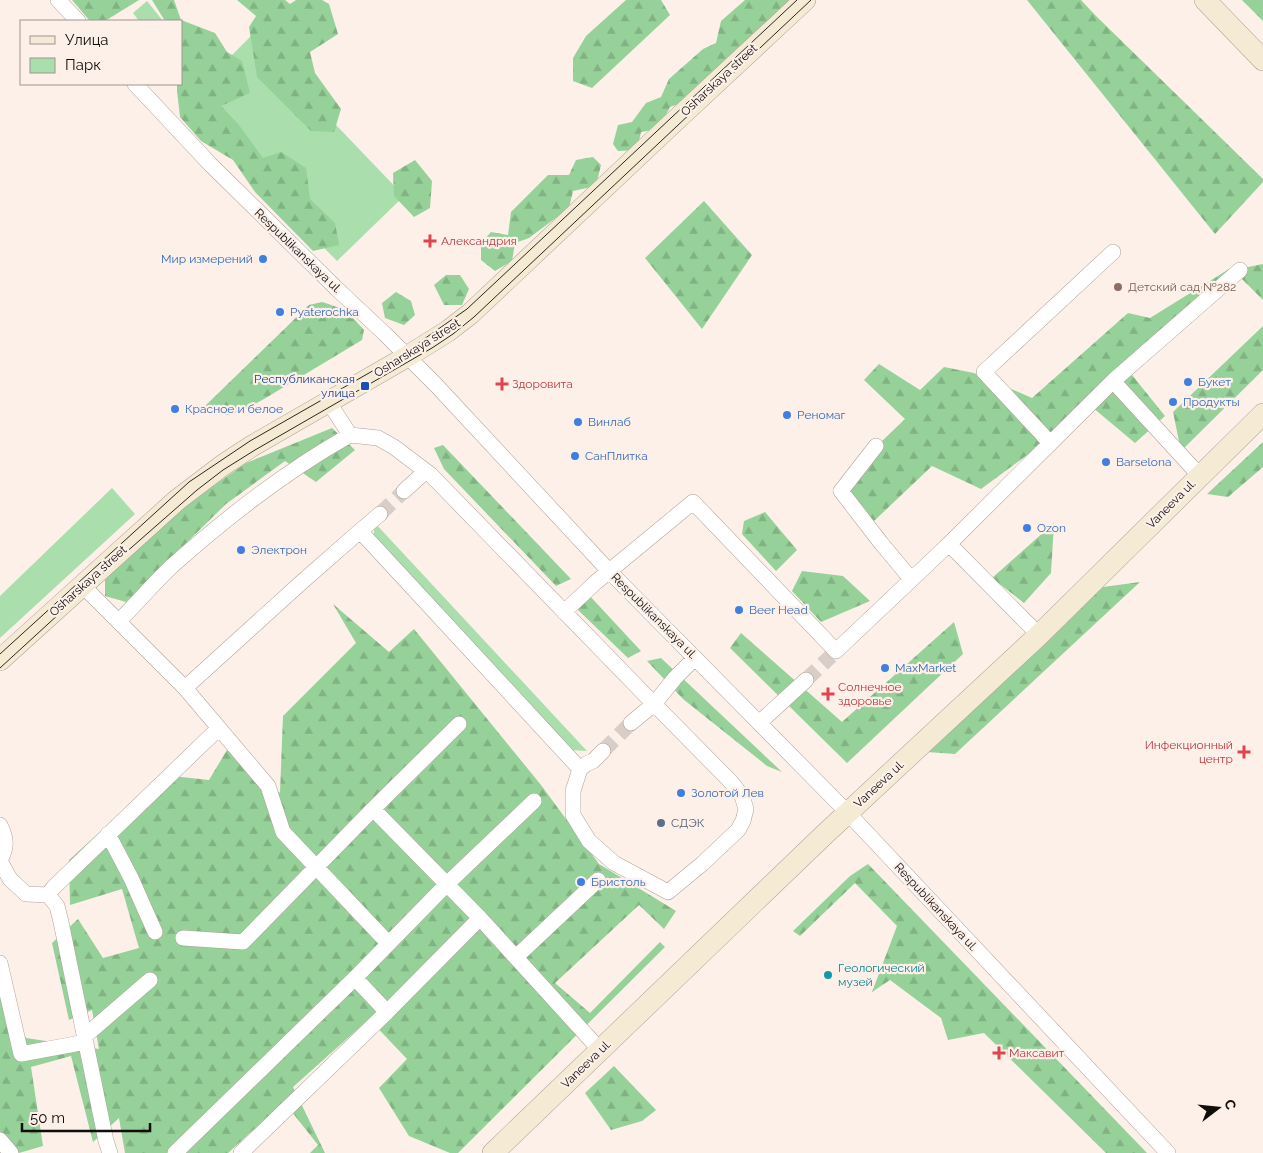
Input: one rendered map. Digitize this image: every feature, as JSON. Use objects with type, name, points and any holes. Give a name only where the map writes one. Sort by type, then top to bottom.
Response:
[{"type":"street","points":[[58,0],[77,20]]},
{"type":"street","name":"Osharskaya street","points":[[0,660],[200,481],[252,446],[448,331],[481,304],[804,0]]},
{"type":"street","points":[[1205,0],[1263,60]]},
{"type":"street","name":"Respublikanskaya ul.","points":[[136,85],[210,164],[447,396],[609,571],[848,813],[1168,1153]]},
{"type":"street","points":[[1050,444],[984,372],[1113,252]]},
{"type":"street","points":[[564,612],[609,571],[694,502],[834,654],[949,544],[1113,381],[1240,270]]},
{"type":"street","points":[[1113,381],[1200,476]]},
{"type":"street","points":[[328,401],[350,435]]},
{"type":"street","name":"Vaneeva ul.","points":[[493,1153],[848,813],[1039,635],[1263,414]]},
{"type":"street","points":[[119,621],[172,567],[257,495],[350,435],[378,438],[394,447],[431,475],[732,782],[742,796],[746,809],[743,821],[738,830],[702,864],[668,892],[614,863],[589,842],[573,815],[573,791],[580,769],[593,761],[603,751]]},
{"type":"street","points":[[876,446],[841,491],[912,580]]},
{"type":"street","points":[[404,491],[426,471]]},
{"type":"street","points":[[185,688],[380,514]]},
{"type":"street","points":[[360,531],[580,769]]},
{"type":"street","points":[[949,544],[1039,635]]},
{"type":"street","points":[[83,586],[185,688],[268,786],[283,832],[388,943]]},
{"type":"street","points":[[631,723],[654,704],[675,678],[695,658]]},
{"type":"street","points":[[759,723],[806,680]]},
{"type":"street","points":[[183,938],[243,942],[459,724]]},
{"type":"street","points":[[48,896],[53,888],[219,728]]},
{"type":"street","points":[[175,1153],[355,978],[448,883],[534,801]]},
{"type":"street","points":[[374,809],[448,883],[600,1050]]},
{"type":"street","points":[[0,825],[6,838],[5,849],[0,861],[10,879],[26,894],[48,896],[57,906],[110,1153]]},
{"type":"street","points":[[108,834],[131,878],[155,932]]},
{"type":"street","points":[[516,958],[598,880]]},
{"type":"street","points":[[240,1153],[387,1012],[480,918]]},
{"type":"street","points":[[0,963],[21,1054],[85,1039],[150,980]]},
{"type":"street","points":[[355,978],[387,1012]]},
{"type":"street","points":[[0,1140],[11,1153]]},
{"type":"green space","points":[[72,0],[139,0],[107,20],[89,20]]},
{"type":"green space","points":[[152,0],[174,0],[181,20],[164,20]]},
{"type":"green space","points":[[237,0],[285,0],[290,4],[296,0],[322,0],[329,4],[338,34],[310,52],[315,73],[341,109],[334,132],[311,131],[257,77],[249,27],[256,16]]},
{"type":"green space","points":[[626,0],[661,0],[670,15],[592,88],[573,81],[573,58],[586,36]]},
{"type":"green space","points":[[745,0],[794,0],[690,100],[670,107],[659,129],[641,132],[637,150],[618,151],[613,144],[618,125],[632,122],[646,103],[661,97],[669,79],[703,49],[716,43],[721,21]]},
{"type":"green space","points":[[1027,0],[1081,0],[1263,179],[1263,182],[1215,234]]},
{"type":"green space","points":[[1242,0],[1263,0],[1263,21]]},
{"type":"green space","points":[[147,1],[162,20],[138,20],[133,13]]},
{"type":"green space","points":[[182,20],[215,33],[227,52],[242,61],[250,93],[221,106],[239,125],[263,158],[281,152],[306,168],[310,199],[335,223],[339,245],[313,251],[255,192],[233,160],[201,141],[180,117],[177,85],[182,85]]},
{"type":"green space","points":[[251,36],[404,196],[337,261],[183,104]]},
{"type":"green space","points":[[593,157],[601,165],[596,186],[573,191],[569,208],[529,238],[515,243],[512,261],[495,271],[481,260],[481,243],[491,232],[508,235],[511,212],[548,175],[569,175],[576,160]]},
{"type":"green space","points":[[415,160],[432,181],[430,208],[414,217],[394,196],[393,173]]},
{"type":"green space","points":[[704,201],[752,255],[702,329],[645,258]]},
{"type":"green space","points":[[1263,264],[1263,300],[1239,276],[1132,375],[1165,416],[1135,443],[1092,407],[981,489],[932,466],[874,521],[834,487],[905,419],[864,380],[879,364],[920,390],[944,367],[974,373],[1032,398],[1128,313],[1150,318],[1229,269]]},
{"type":"green space","points":[[446,275],[460,275],[469,289],[462,305],[444,305],[434,285]]},
{"type":"green space","points":[[396,292],[411,301],[415,315],[404,325],[385,318],[382,303]]},
{"type":"green space","points":[[322,302],[341,309],[354,319],[364,330],[362,340],[244,410],[229,415],[214,415],[204,407],[309,305]]},
{"type":"green space","points":[[1263,326],[1263,370],[1181,451],[1173,412]]},
{"type":"green space","points":[[332,428],[355,450],[316,482],[285,461],[226,504],[126,602],[105,596],[105,579],[183,507],[246,463]]},
{"type":"green space","points":[[1263,442],[1263,467],[1228,497],[1207,494]]},
{"type":"green space","points":[[443,445],[571,579],[556,586],[444,469],[434,448]]},
{"type":"green space","points":[[112,488],[135,514],[0,638],[0,596]]},
{"type":"green space","points":[[765,512],[797,550],[776,571],[742,534],[744,521]]},
{"type":"green space","points":[[374,522],[587,751],[569,750],[374,540]]},
{"type":"green space","points":[[1054,523],[1051,573],[1024,603],[992,578]]},
{"type":"green space","points":[[802,571],[843,576],[870,601],[821,622],[792,591]]},
{"type":"green space","points":[[1140,582],[955,754],[927,752],[1103,587]]},
{"type":"green space","points":[[588,594],[641,651],[628,658],[577,609]]},
{"type":"green space","points":[[333,604],[389,652],[414,629],[541,785],[599,864],[676,911],[664,929],[639,905],[555,983],[590,1013],[660,942],[665,947],[458,1153],[450,1153],[409,1136],[379,1088],[407,1059],[369,1019],[293,1087],[325,1153],[310,1153],[318,1145],[284,1102],[228,1153],[125,1153],[119,1118],[93,1142],[71,1056],[31,1067],[43,1146],[19,1153],[0,1132],[0,991],[26,1038],[99,1049],[92,1010],[69,1020],[52,943],[78,919],[103,958],[139,948],[122,889],[70,905],[69,860],[163,775],[209,780],[227,750],[280,793],[283,716],[356,643]]},
{"type":"green space","points":[[954,622],[963,654],[847,763],[730,648],[741,633],[842,722]]},
{"type":"green space","points":[[661,658],[782,772],[767,766],[683,699],[647,661]]},
{"type":"green space","points":[[868,864],[1147,1153],[1106,1153],[984,1033],[948,1040],[941,1018],[890,980],[872,992],[897,926],[855,883],[800,936],[793,931],[850,876]]},
{"type":"green space","points":[[614,1066],[656,1110],[642,1121],[611,1130],[585,1093]]},
{"type":"tunnel","points":[[380,514],[404,491]]},
{"type":"tunnel","points":[[806,680],[831,656]]},
{"type":"tunnel","points":[[603,751],[631,723]]},
{"type":"tram line","points":[[0,654],[189,482],[250,441],[404,353],[467,309],[797,0]]},
{"type":"tram line","points":[[0,668],[132,547],[197,490],[223,470],[432,348],[474,317],[811,0]]},
{"type":"place","name":"Александрия","points":[[430,241]]},
{"type":"place","name":"Мир измерений","points":[[263,259]]},
{"type":"place","name":"Детский сад №282","points":[[1118,287]]},
{"type":"place","name":"Pyaterochka","points":[[280,312]]},
{"type":"place","name":"Букет","points":[[1188,382]]},
{"type":"place","name":"Здоровита","points":[[502,384]]},
{"type":"place","name":"Республиканская улица","points":[[365,386]]},
{"type":"place","name":"Продукты","points":[[1173,402]]},
{"type":"place","name":"Красное и белое","points":[[175,409]]},
{"type":"place","name":"Реномаг","points":[[787,415]]},
{"type":"place","name":"Винлаб","points":[[578,422]]},
{"type":"place","name":"СанПлитка","points":[[575,456]]},
{"type":"place","name":"Barselona","points":[[1106,462]]},
{"type":"place","name":"Ozon","points":[[1027,528]]},
{"type":"place","name":"Электрон","points":[[241,550]]},
{"type":"place","name":"Beer Head","points":[[739,610]]},
{"type":"place","name":"MaxMarket","points":[[885,668]]},
{"type":"place","name":"Солнечное здоровье","points":[[828,694]]},
{"type":"place","name":"Инфекционный центр","points":[[1244,752]]},
{"type":"place","name":"Золотой Лев","points":[[681,793]]},
{"type":"place","name":"СДЭК","points":[[661,823]]},
{"type":"place","name":"Бристоль","points":[[581,882]]},
{"type":"place","name":"Геологический музей","points":[[828,975]]},
{"type":"place","name":"Максавит","points":[[999,1053]]}]
